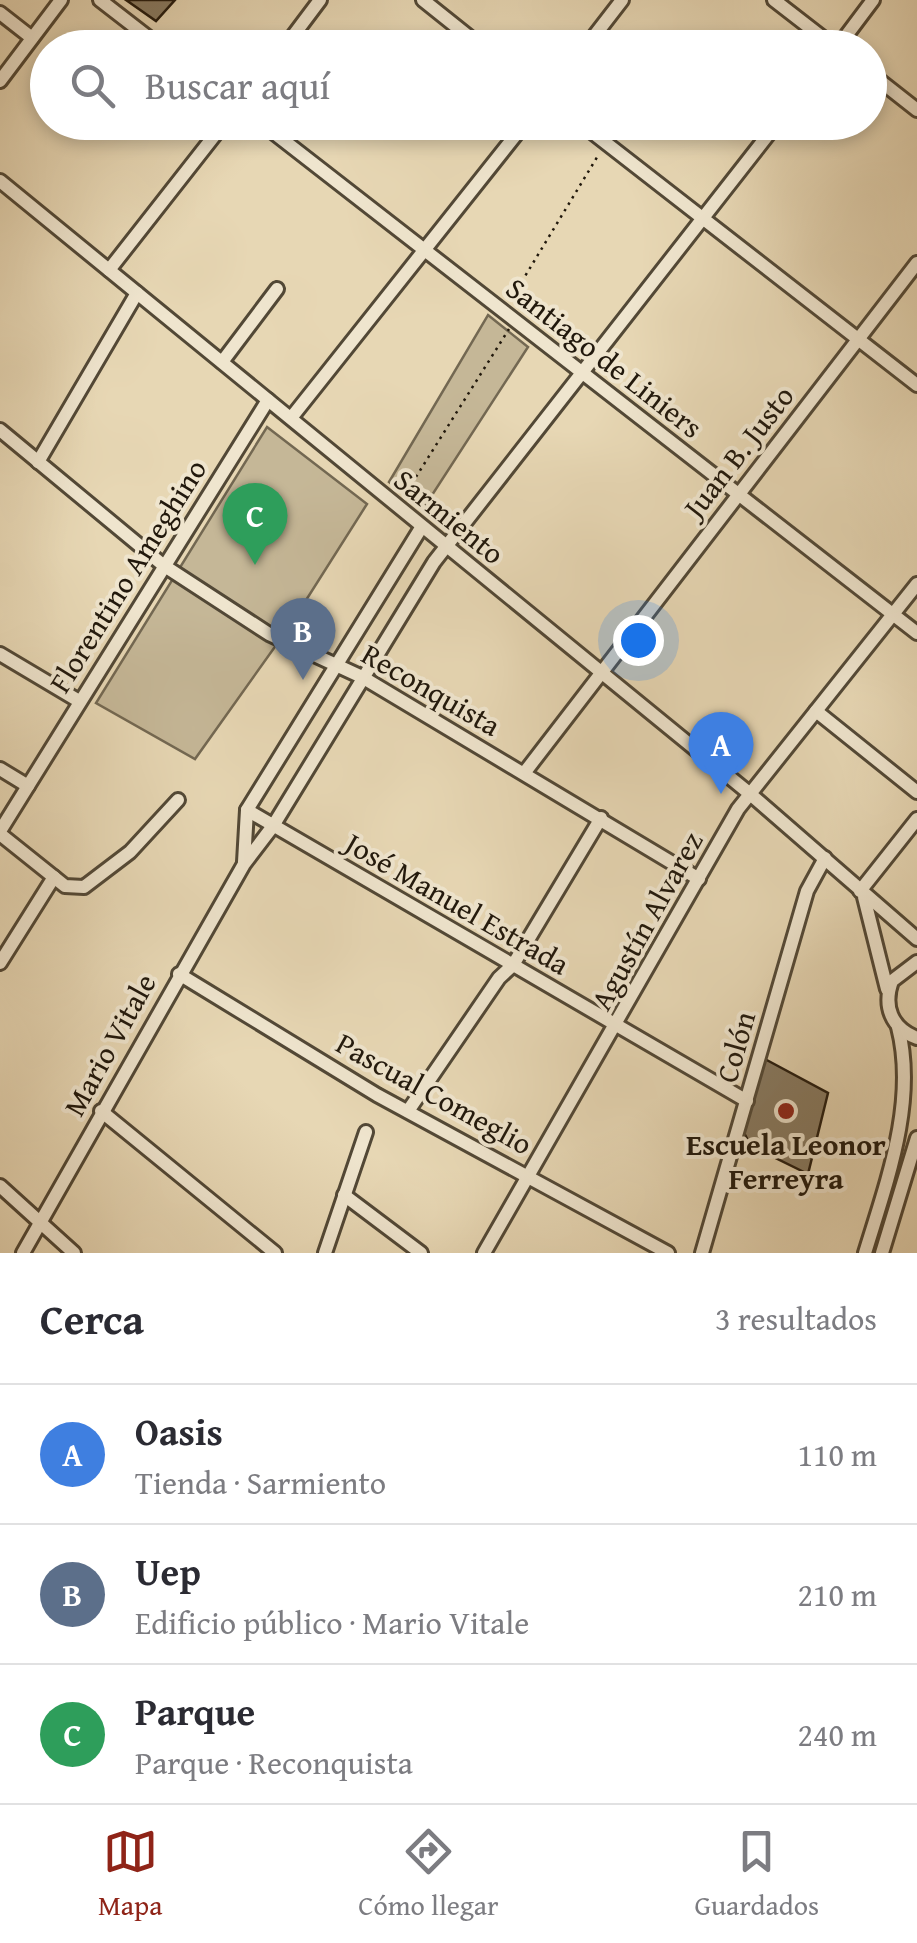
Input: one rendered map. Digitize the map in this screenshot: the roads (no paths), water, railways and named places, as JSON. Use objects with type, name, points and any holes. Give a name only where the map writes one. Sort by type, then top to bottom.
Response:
[{"type":"street","points":[[38,30],[60,0]]},
{"type":"street","points":[[100,0],[139,30]]},
{"type":"street","points":[[298,30],[320,0]]},
{"type":"street","points":[[423,0],[460,30]]},
{"type":"street","points":[[599,30],[622,0]]},
{"type":"street","points":[[774,0],[813,30]]},
{"type":"street","points":[[850,30],[873,0]]},
{"type":"street","points":[[0,14],[30,36]]},
{"type":"street","points":[[0,81],[30,41]]},
{"type":"street","points":[[887,86],[917,110]]},
{"type":"street","points":[[109,270],[211,140]]},
{"type":"street","name":"Santiago de Liniers","points":[[283,140],[917,633]]},
{"type":"street","points":[[291,418],[512,140]]},
{"type":"street","points":[[601,140],[917,385]]},
{"type":"street","name":"Mario Vitale","points":[[23,1253],[244,864],[272,826],[446,548],[764,140]]},
{"type":"street","name":"Sarmiento","points":[[0,181],[601,672],[917,939]]},
{"type":"street","name":"Juan B. Justo","points":[[525,772],[917,263]]},
{"type":"street","points":[[222,362],[277,289]]},
{"type":"street","points":[[38,462],[137,293]]},
{"type":"street","name":"Florentino Ameghino","points":[[0,832],[268,400]]},
{"type":"street","name":"Reconquista","points":[[0,430],[164,565],[269,634],[362,677],[699,878]]},
{"type":"street","name":"Mario Vitale","points":[[244,864],[248,810],[420,528]]},
{"type":"street","name":"Agustín Alvarez","points":[[484,1253],[748,794],[917,584]]},
{"type":"street","points":[[0,654],[79,702]]},
{"type":"street","points":[[816,711],[917,792]]},
{"type":"street","points":[[0,770],[28,786]]},
{"type":"street","points":[[0,832],[64,886],[84,887],[130,852],[178,800]]},
{"type":"street","name":"José Manuel Estrada","points":[[248,810],[747,1100]]},
{"type":"street","points":[[408,1111],[512,965],[601,818]]},
{"type":"street","points":[[865,1253],[909,1094],[910,1061],[888,1005],[862,892],[917,819]]},
{"type":"street","name":"Colón","points":[[702,1253],[807,890],[825,858]]},
{"type":"street","points":[[0,963],[54,876]]},
{"type":"street","points":[[888,992],[900,971],[917,962]]},
{"type":"street","name":"Pascual Comeglio","points":[[179,974],[408,1111],[668,1253]]},
{"type":"street","points":[[898,1027],[917,1038]]},
{"type":"street","points":[[101,1111],[275,1253]]},
{"type":"street","points":[[325,1253],[366,1132]]},
{"type":"street","points":[[882,1253],[917,1138]]},
{"type":"street","points":[[0,1186],[74,1253]]},
{"type":"street","points":[[344,1195],[420,1253]]},
{"type":"place","name":"Parque","points":[[255,565]]},
{"type":"place","name":"Uep","points":[[303,680]]},
{"type":"place","name":"Oasis","points":[[721,794]]},
{"type":"place","name":"Escuela Leonor Ferreyra","points":[[786,1111]]}]
